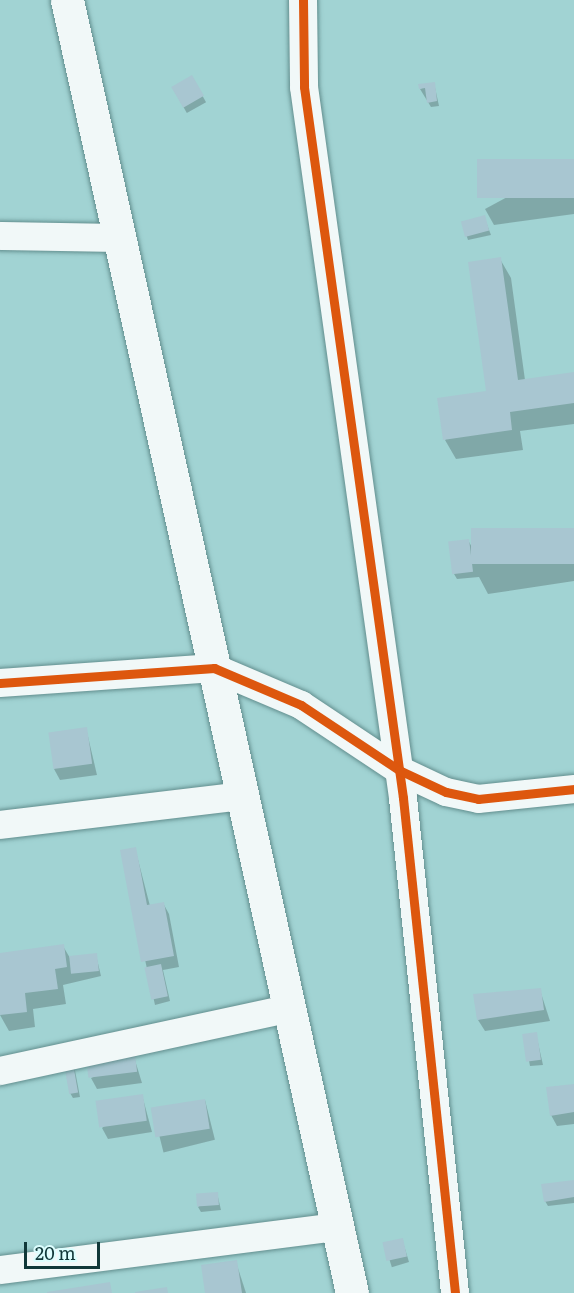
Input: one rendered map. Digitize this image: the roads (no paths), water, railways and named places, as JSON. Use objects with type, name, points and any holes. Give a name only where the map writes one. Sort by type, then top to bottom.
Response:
[{"type":"main road","points":[[67,0],[352,1293]]},
{"type":"street","points":[[303,0],[304,87],[399,770],[455,1293]]},
{"type":"street","points":[[0,236],[119,238]]},
{"type":"street","points":[[0,683],[214,668],[301,705],[399,770],[446,792],[478,799],[574,789]]},
{"type":"street","points":[[0,825],[242,796]]},
{"type":"street","points":[[0,1071],[291,1008]]},
{"type":"street","points":[[0,1270],[337,1227]]}]
